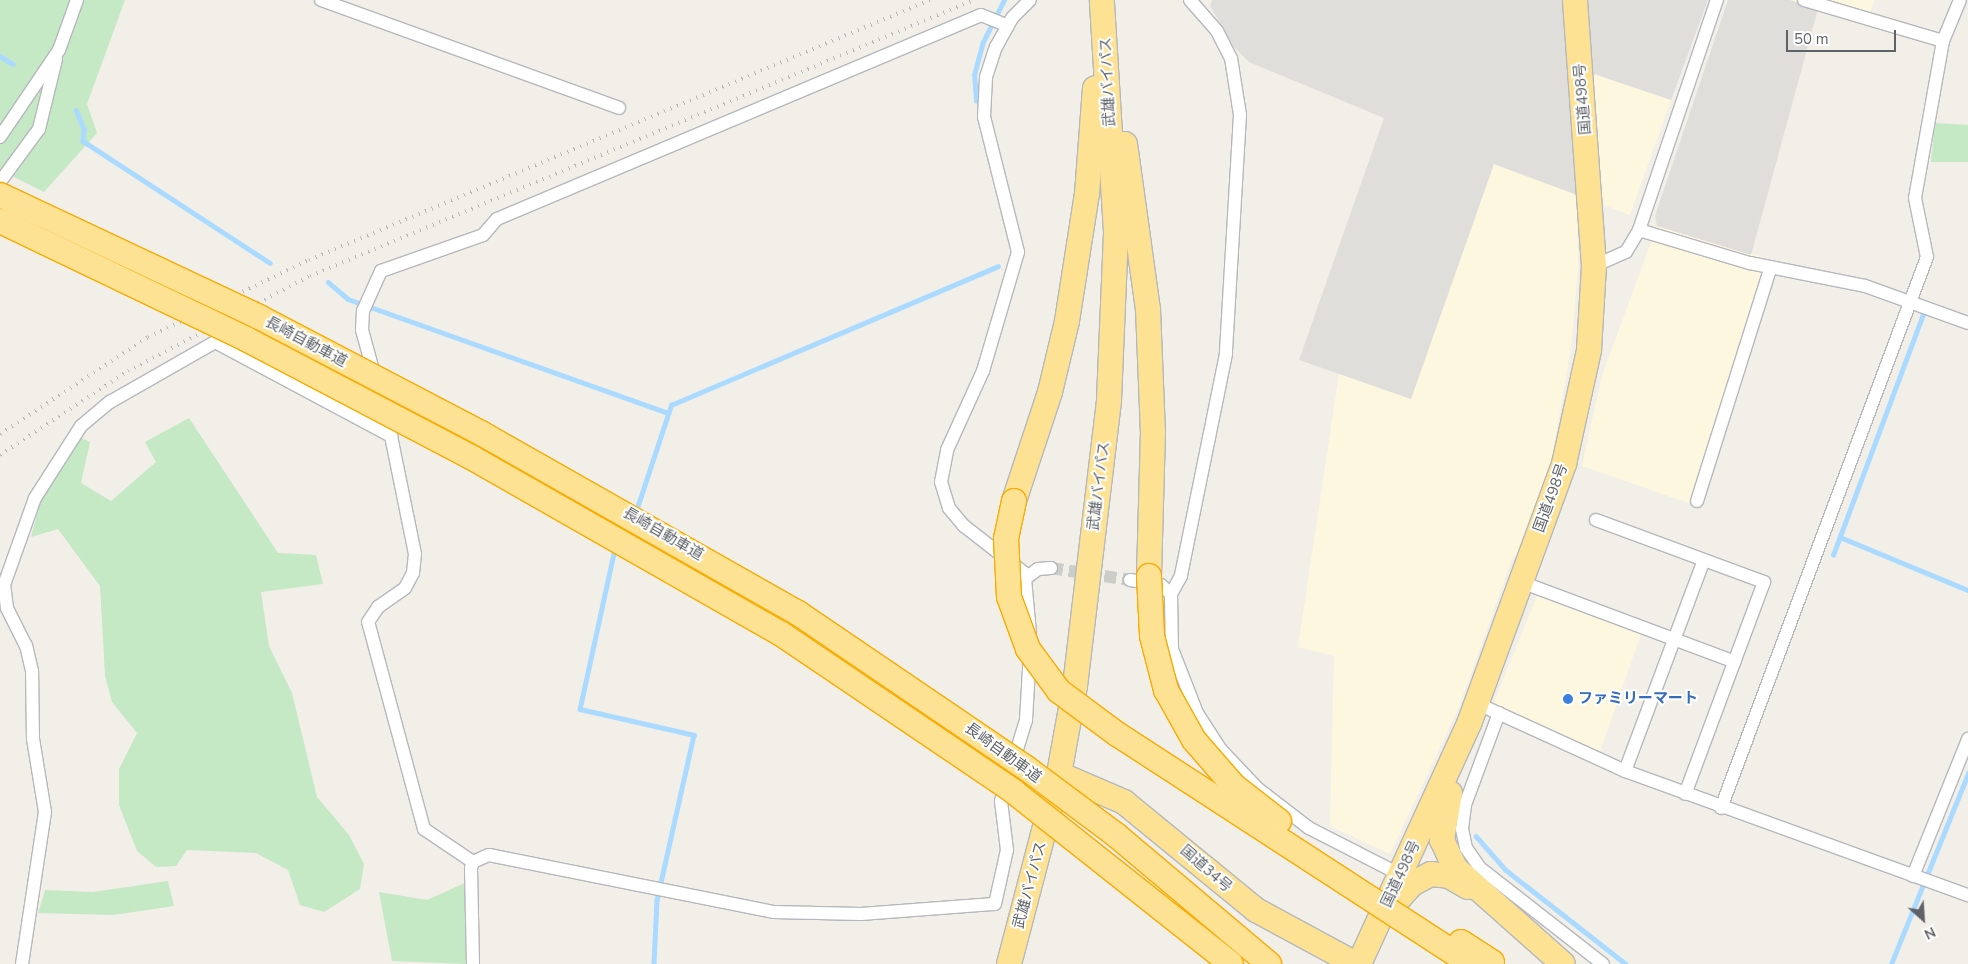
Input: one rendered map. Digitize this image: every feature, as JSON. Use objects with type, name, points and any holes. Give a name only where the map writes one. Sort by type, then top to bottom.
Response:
[{"type":"highway","points":[[1094,0],[1101,55],[1122,122],[1148,309],[1153,432],[1140,578],[1166,690],[1194,740],[1234,786],[1256,805],[1486,963]]},
{"type":"highway","name":"武雄バイパス","points":[[1009,964],[1059,774],[1075,686],[1109,400],[1116,232],[1101,55],[1102,0]]},
{"type":"highway","name":"国道498号","points":[[1358,964],[1374,942],[1401,875],[1473,712],[1564,464],[1589,350],[1594,266],[1575,0]]},
{"type":"highway","points":[[1101,55],[1078,263],[1050,392],[1014,501],[1006,538],[1009,597],[1028,650],[1059,690],[1117,734],[1486,963]]},
{"type":"highway","name":"長崎自動車道","points":[[0,195],[259,317],[464,424],[798,613],[1025,768],[1116,835],[1269,964]]},
{"type":"highway","name":"長崎自動車道","points":[[0,221],[246,339],[471,457],[780,633],[1014,791],[1231,964]]},
{"type":"highway","points":[[1473,712],[1442,840],[1454,868],[1563,964]]},
{"type":"highway","name":"国道34号","points":[[1059,774],[1124,802],[1256,910],[1358,964]]},
{"type":"highway","points":[[1374,942],[1412,884],[1431,874],[1450,876],[1490,901]]},
{"type":"street","points":[[0,182],[39,128],[59,50],[77,0]]},
{"type":"street","points":[[321,0],[619,108]]},
{"type":"street","points":[[1008,26],[981,15],[497,219],[483,235],[381,271],[363,311],[362,330],[391,436],[415,554],[413,573],[405,588],[378,607],[368,622],[373,652],[394,711],[424,829],[473,862],[505,855],[774,912],[861,914],[995,904],[1007,850],[1001,801],[1026,720],[1030,642],[1027,575],[964,526],[949,508],[941,482],[947,450],[984,371],[1018,252],[984,117],[986,77],[1008,26],[1030,0]]},
{"type":"street","points":[[1190,0],[1217,31],[1231,58],[1240,115],[1226,354],[1181,576],[1171,594],[1172,649],[1181,678],[1221,750],[1257,788],[1309,828],[1401,875]]},
{"type":"street","points":[[1594,266],[1626,252],[1639,230],[1717,0]]},
{"type":"street","points":[[1804,0],[1943,41]]},
{"type":"street","points":[[1722,808],[1927,257],[1915,198],[1943,41],[1960,0]]},
{"type":"street","points":[[0,137],[59,50]]},
{"type":"street","points":[[1639,230],[1771,267],[1912,300],[1968,323]]},
{"type":"street","points":[[1697,501],[1771,267]]},
{"type":"street","points":[[22,964],[45,812],[33,739],[32,671],[26,646],[8,608],[4,585],[35,498],[81,426],[110,402],[216,342],[391,436]]},
{"type":"street","points":[[1596,520],[1764,582],[1685,794]]},
{"type":"street","points":[[1625,771],[1704,560]]},
{"type":"street","points":[[1027,575],[1051,568]]},
{"type":"street","points":[[1140,578],[1161,585],[1171,594]]},
{"type":"street","points":[[1521,582],[1734,662]]},
{"type":"street","points":[[1473,712],[1498,713],[1625,771],[1722,808],[1968,895]]},
{"type":"street","points":[[1498,713],[1465,805],[1462,829],[1466,848],[1480,868],[1603,964]]},
{"type":"street","points":[[1913,876],[1968,739]]},
{"type":"street","points":[[473,862],[473,964]]},
{"type":"shaded area","points":[[1212,0],[1562,0],[1577,195],[1494,164],[1411,399],[1299,360],[1384,118],[1249,62],[1234,47],[1210,6]]},
{"type":"shaded area","points":[[1585,0],[1708,0],[1671,100],[1591,73]]},
{"type":"shaded area","points":[[1728,0],[1790,0],[1818,9],[1751,255],[1657,226],[1655,216]]},
{"type":"shaded area","points":[[1790,0],[1875,0],[1865,25]]},
{"type":"shaded area","points":[[1591,73],[1671,100],[1630,215],[1601,204]]},
{"type":"shaded area","points":[[1494,164],[1577,195],[1578,269],[1571,347],[1551,464],[1521,550],[1512,559],[1459,707],[1390,854],[1330,826],[1334,656],[1298,647],[1339,374],[1411,399]]},
{"type":"shaded area","points":[[1657,226],[1777,261],[1700,507],[1582,466],[1602,376]]},
{"type":"shaded area","points":[[1537,596],[1641,634],[1596,763],[1489,715]]},
{"type":"green space","points":[[0,0],[125,0],[87,104],[97,133],[44,192],[0,170]]},
{"type":"green space","points":[[1935,123],[1968,125],[1968,162],[1931,162]]},
{"type":"green space","points":[[189,418],[278,553],[316,555],[323,584],[261,592],[269,646],[292,693],[317,797],[349,835],[364,864],[360,889],[324,912],[300,905],[288,870],[256,853],[187,850],[176,866],[156,867],[137,851],[119,805],[119,769],[137,733],[112,702],[105,676],[100,586],[58,529],[31,537],[42,495],[79,437],[90,442],[81,483],[111,501],[156,462],[145,442]]},
{"type":"green space","points":[[168,881],[174,906],[113,915],[38,913],[45,890],[93,892]]},
{"type":"green space","points":[[465,883],[466,964],[392,961],[379,892],[427,900]]},
{"type":"waterway","points":[[976,101],[974,75],[983,42],[1004,0]]},
{"type":"waterway","points":[[0,56],[13,64]]},
{"type":"waterway","points":[[76,110],[84,129],[83,141],[270,263]]},
{"type":"waterway","points":[[635,514],[671,405],[998,266]]},
{"type":"waterway","points":[[328,282],[348,299],[666,412]]},
{"type":"waterway","points":[[1833,555],[1923,314]]},
{"type":"waterway","points":[[1840,537],[1968,590]]},
{"type":"waterway","points":[[615,549],[580,709],[694,735],[657,900],[654,964]]},
{"type":"waterway","points":[[1891,964],[1968,773]]},
{"type":"waterway","points":[[1476,836],[1506,870],[1626,964]]},
{"type":"tunnel","points":[[1051,568],[1130,580]]},
{"type":"railway","points":[[0,434],[148,337],[309,260],[930,0]]},
{"type":"railway","points":[[0,455],[128,371],[310,276],[974,0]]},
{"type":"place","name":"ファミリーマート","points":[[1568,699]]}]
